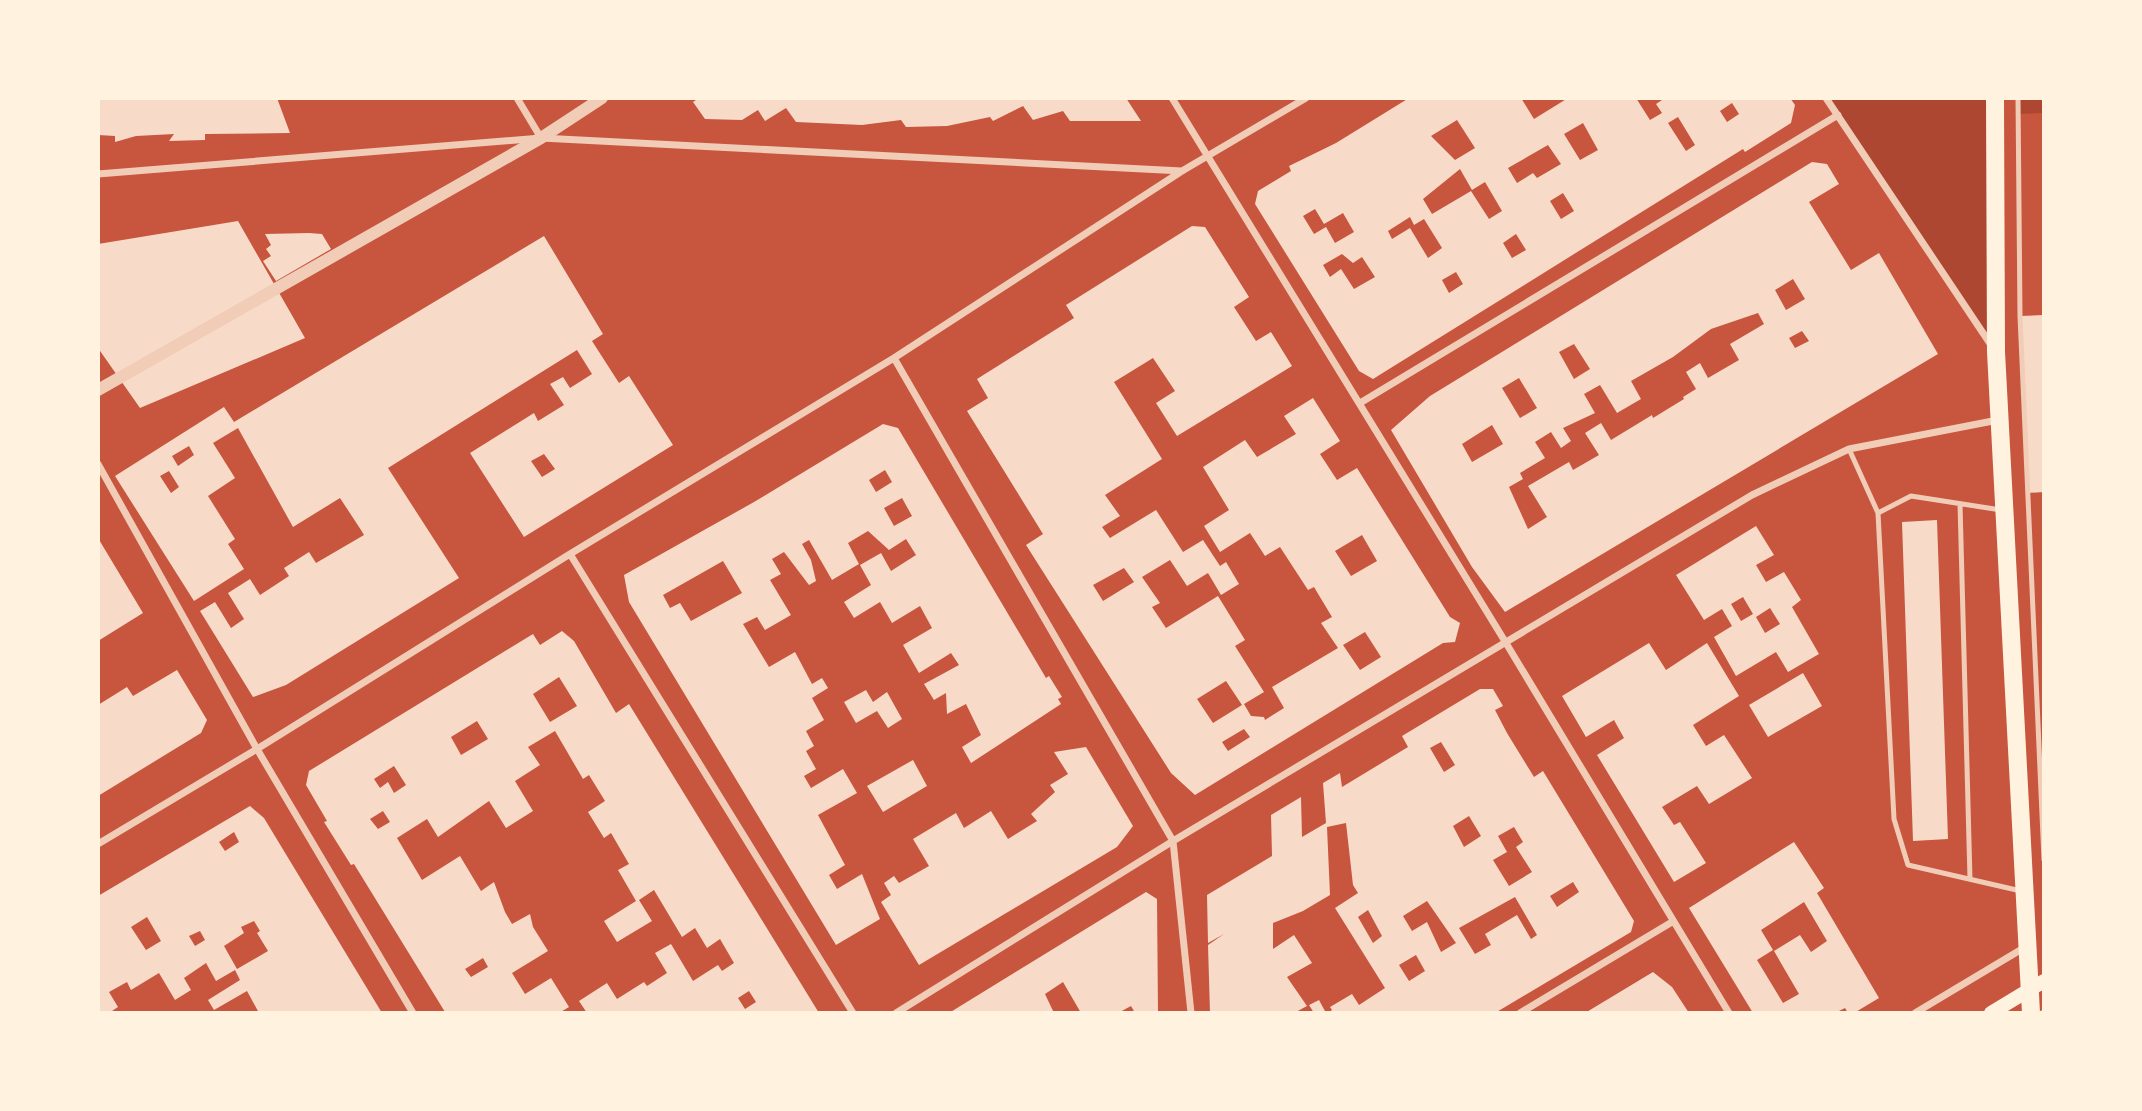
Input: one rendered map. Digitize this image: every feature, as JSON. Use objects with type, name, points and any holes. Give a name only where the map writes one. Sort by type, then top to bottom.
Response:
[{"type":"main road","points":[[1995,98],[1996,352],[2031,1013]]},
{"type":"main road","points":[[1991,1013],[2044,981]]},
{"type":"street","points":[[517,98],[541,138]]},
{"type":"street","points":[[98,390],[541,138],[602,98]]},
{"type":"street","points":[[1172,98],[1729,1013]]},
{"type":"street","points":[[98,844],[894,358],[1182,171],[1306,98]]},
{"type":"street","points":[[1826,98],[1996,352]]},
{"type":"street","points":[[1360,403],[1838,115]]},
{"type":"street","points":[[98,174],[541,138],[1182,171]]},
{"type":"street","points":[[894,358],[1173,841],[1191,1013]]},
{"type":"street","points":[[896,1013],[1173,841],[1752,495],[1849,450],[1999,419]]},
{"type":"street","points":[[98,464],[257,749],[414,1013]]},
{"type":"street","points":[[570,554],[853,1013]]},
{"type":"street","points":[[1520,1013],[1672,922]]},
{"type":"street","points":[[1915,1013],[2027,946]]},
{"type":"lane","points":[[2018,98],[2020,316],[2044,860]]},
{"type":"lane","points":[[1849,450],[1878,513],[1894,819],[1908,866],[2024,891]]},
{"type":"lane","points":[[1878,513],[1911,496],[2004,511]]},
{"type":"lane","points":[[1960,504],[1970,879]]},
{"type":"shaded area","points":[[1826,98],[1995,98],[1996,352]]},
{"type":"shaded area","points":[[2018,98],[2044,98],[2044,113],[2019,114]]},
{"type":"building","points":[[98,98],[277,98],[290,133],[205,134],[205,140],[169,141],[174,134],[136,136],[115,142],[115,136],[98,135]]},
{"type":"building","points":[[699,98],[1126,98],[1141,121],[1070,121],[1063,111],[1033,120],[1023,106],[993,121],[990,117],[947,126],[906,127],[901,120],[862,125],[796,122],[786,108],[765,121],[758,110],[742,120],[705,119],[693,102]]},
{"type":"building","points":[[1409,98],[1521,98],[1534,119],[1568,98],[1636,98],[1650,120],[1662,113],[1656,104],[1665,98],[1790,98],[1795,105],[1791,123],[1745,152],[1743,149],[1373,379],[1359,371],[1255,204],[1258,191],[1291,171],[1289,166],[1336,143]],"holes":[[[1732,103],[1739,114],[1727,122],[1720,111]],[[1678,117],[1695,145],[1686,151],[1668,123]],[[1457,120],[1475,148],[1455,160],[1431,136]],[[1583,123],[1598,150],[1580,160],[1564,134]],[[1548,145],[1561,164],[1537,178],[1533,173],[1517,183],[1508,168]],[[1460,169],[1472,190],[1485,182],[1502,211],[1489,219],[1471,191],[1432,214],[1423,199]],[[1563,193],[1574,211],[1561,219],[1550,201]],[[1315,209],[1324,224],[1343,213],[1354,232],[1335,243],[1326,227],[1314,234],[1303,216]],[[1410,217],[1414,225],[1424,219],[1442,248],[1428,258],[1410,228],[1392,239],[1388,231]],[[1516,234],[1526,250],[1512,258],[1503,243]],[[1342,254],[1353,263],[1362,257],[1375,277],[1354,289],[1341,269],[1330,277],[1323,265]],[[1456,272],[1463,284],[1449,293],[1442,280]]]},
{"type":"building","points":[[1812,162],[1827,164],[1839,184],[1809,202],[1851,270],[1879,253],[1938,354],[1505,612],[1472,567],[1391,430],[1430,396]],"holes":[[[1793,279],[1805,299],[1786,310],[1775,290]],[[1758,313],[1764,324],[1730,344],[1739,360],[1708,378],[1700,363],[1686,372],[1696,389],[1653,418],[1652,415],[1611,440],[1601,423],[1585,433],[1599,455],[1573,470],[1569,462],[1528,486],[1547,517],[1528,529],[1509,487],[1523,479],[1520,473],[1545,458],[1535,442],[1551,432],[1561,448],[1571,441],[1563,428],[1595,413],[1584,394],[1600,385],[1617,413],[1641,399],[1631,381],[1673,357],[1711,329]],[[1802,331],[1809,341],[1795,348],[1789,338]],[[1574,344],[1590,369],[1574,379],[1559,352]],[[1519,378],[1537,408],[1520,418],[1502,388]],[[1492,425],[1503,444],[1472,462],[1462,444]]]},
{"type":"building","points":[[238,221],[305,338],[140,408],[98,348],[98,244]]},
{"type":"building","points":[[1192,226],[1205,227],[1249,297],[1234,307],[1256,341],[1271,332],[1292,366],[1177,436],[1156,403],[1175,391],[1153,358],[1114,382],[1162,459],[1105,495],[1120,516],[1102,527],[1110,538],[1156,510],[1183,552],[1203,540],[1220,566],[1226,562],[1239,584],[1221,595],[1208,573],[1187,586],[1170,560],[1142,577],[1160,603],[1152,607],[1166,628],[1218,596],[1245,640],[1235,646],[1264,692],[1244,704],[1251,716],[1264,717],[1265,720],[1284,708],[1272,687],[1338,648],[1321,623],[1332,617],[1314,587],[1308,590],[1280,547],[1265,556],[1250,533],[1220,552],[1204,526],[1229,510],[1203,467],[1245,440],[1257,457],[1296,434],[1284,416],[1313,398],[1340,441],[1320,454],[1337,480],[1357,468],[1450,617],[1460,623],[1455,642],[1443,643],[1195,795],[1171,773],[1026,545],[1043,534],[967,411],[988,398],[977,379],[1074,318],[1066,305]],"holes":[[[1362,535],[1377,561],[1351,576],[1335,551]],[[1124,568],[1134,582],[1103,601],[1093,585]],[[1365,632],[1381,657],[1360,670],[1343,645]],[[1226,681],[1242,705],[1213,723],[1197,699]],[[1244,729],[1250,737],[1228,751],[1222,742]]]},
{"type":"building","points":[[265,234],[322,234],[331,249],[276,281],[263,261],[271,256],[266,249],[271,245]]},
{"type":"building","points":[[544,236],[603,334],[592,341],[619,383],[629,376],[673,445],[524,537],[470,453],[534,413],[538,421],[564,405],[550,384],[563,377],[570,388],[592,374],[577,350],[388,468],[459,578],[286,685],[253,697],[200,611],[215,602],[231,628],[244,619],[228,593],[250,579],[260,595],[289,576],[284,568],[309,552],[316,563],[364,535],[361,530],[340,498],[293,527],[238,428],[213,443],[235,478],[208,496],[235,539],[228,544],[244,569],[194,601],[115,476],[224,407],[234,422]],"holes":[[[189,446],[194,455],[178,466],[172,456]],[[544,454],[555,469],[542,477],[531,461]],[[169,471],[179,487],[171,493],[160,476]]]},
{"type":"building","points":[[2044,315],[2044,492],[2026,493],[2020,316]]},
{"type":"building","points":[[883,424],[898,428],[1046,678],[1049,676],[1062,697],[1058,699],[1061,704],[971,763],[962,747],[981,735],[966,704],[947,714],[946,693],[934,700],[924,684],[959,665],[951,653],[919,673],[903,645],[932,628],[920,606],[892,623],[880,602],[854,618],[844,602],[871,585],[860,565],[881,553],[891,571],[916,555],[906,539],[889,550],[868,531],[848,543],[859,564],[832,580],[809,540],[802,544],[811,560],[816,581],[809,585],[784,552],[772,559],[781,574],[770,580],[791,615],[765,630],[757,617],[743,624],[769,667],[795,652],[812,684],[822,678],[828,688],[812,698],[824,720],[806,731],[814,746],[806,751],[816,769],[804,776],[811,788],[843,769],[857,793],[818,815],[845,865],[829,875],[837,889],[862,874],[880,919],[836,945],[629,602],[624,575],[754,502]],"holes":[[[885,470],[892,482],[876,492],[869,480]],[[902,498],[912,516],[894,526],[884,508]],[[723,561],[742,593],[691,621],[680,603],[670,608],[663,595]]]},
{"type":"building","points":[[1937,520],[1948,839],[1913,841],[1902,522]]},
{"type":"building","points":[[1756,526],[1774,555],[1756,565],[1766,582],[1784,572],[1801,600],[1792,607],[1819,654],[1788,672],[1776,652],[1736,676],[1714,637],[1732,626],[1722,609],[1704,620],[1676,575]],"holes":[[[1743,597],[1753,614],[1741,621],[1731,604]],[[1770,608],[1780,624],[1765,633],[1756,617]]]},
{"type":"building","points":[[98,538],[143,613],[98,641]]},
{"type":"building","points":[[562,631],[574,641],[616,713],[629,704],[819,1013],[587,1013],[579,1001],[607,983],[617,999],[644,982],[647,986],[667,973],[655,953],[671,944],[693,981],[718,965],[722,971],[734,963],[720,939],[707,948],[695,928],[682,937],[654,890],[639,900],[652,921],[617,942],[604,921],[636,901],[618,870],[629,864],[611,833],[604,838],[588,812],[605,801],[589,775],[583,779],[555,731],[528,747],[540,765],[515,781],[533,811],[506,828],[489,801],[438,837],[427,819],[397,838],[422,880],[460,856],[481,891],[494,882],[512,924],[530,914],[533,927],[548,951],[512,973],[525,994],[551,978],[569,1007],[559,1013],[445,1012],[354,864],[351,865],[324,822],[327,821],[306,785],[309,771],[533,634],[540,645]],"holes":[[[559,677],[577,706],[550,722],[533,694]],[[477,721],[488,739],[461,755],[451,737]],[[394,766],[406,785],[394,793],[388,782],[380,788],[374,779]],[[383,811],[390,822],[378,829],[370,819]],[[483,958],[488,967],[471,977],[465,969]],[[749,991],[756,1002],[745,1009],[738,998]]]},
{"type":"building","points":[[1649,643],[1666,670],[1707,643],[1739,696],[1693,725],[1706,746],[1724,735],[1752,778],[1709,804],[1697,786],[1662,807],[1674,825],[1680,822],[1706,863],[1674,882],[1597,755],[1624,738],[1614,720],[1586,737],[1562,696]]},
{"type":"building","points":[[177,670],[207,720],[201,733],[98,796],[98,705],[127,687],[133,696]]},
{"type":"building","points":[[1803,673],[1822,706],[1768,737],[1749,705]]},
{"type":"building","points":[[1480,689],[1493,689],[1503,706],[1495,710],[1507,733],[1534,777],[1543,771],[1634,921],[1631,932],[1495,1013],[1328,1013],[1332,1010],[1330,1007],[1352,994],[1359,1005],[1385,988],[1335,908],[1358,893],[1353,885],[1346,823],[1327,827],[1330,895],[1303,911],[1273,923],[1273,949],[1294,935],[1312,963],[1287,977],[1307,1006],[1294,1013],[1210,1013],[1208,945],[1224,934],[1208,943],[1207,895],[1272,856],[1271,815],[1301,797],[1302,837],[1326,823],[1323,783],[1340,773],[1342,787],[1408,747],[1402,736]],"holes":[[[1441,742],[1455,765],[1444,772],[1430,748]],[[1469,816],[1481,836],[1464,847],[1453,826]],[[1514,827],[1523,842],[1516,847],[1532,872],[1509,886],[1493,860],[1507,852],[1498,836]],[[1573,882],[1579,892],[1557,907],[1550,896]],[[1515,897],[1537,935],[1531,939],[1517,915],[1485,934],[1491,945],[1475,954],[1459,928]],[[1427,901],[1456,943],[1441,952],[1427,922],[1412,931],[1403,916]],[[1368,910],[1382,936],[1373,943],[1358,917]],[[1416,955],[1425,971],[1409,981],[1399,965]]]},
{"type":"building","points":[[866,690],[873,702],[887,692],[902,719],[888,728],[877,711],[856,723],[844,702]]},
{"type":"building","points":[[1086,747],[1133,826],[1117,847],[919,965],[881,902],[891,895],[884,883],[894,876],[899,883],[929,866],[913,839],[956,813],[964,828],[991,811],[1008,839],[1037,821],[1031,814],[1055,792],[1050,785],[1068,774],[1054,752]]},
{"type":"building","points":[[913,760],[927,786],[883,812],[867,786]]},
{"type":"building","points":[[250,806],[264,818],[382,1013],[259,1013],[247,991],[214,1010],[208,1000],[240,980],[235,970],[216,981],[206,963],[184,978],[191,990],[175,1000],[159,973],[131,990],[127,982],[109,992],[118,1007],[109,1013],[98,1013],[98,896]],"holes":[[[234,832],[239,842],[225,851],[219,842]],[[147,917],[161,941],[146,950],[131,927]],[[254,921],[260,931],[257,933],[268,951],[237,969],[224,946],[244,933],[241,927]],[[200,931],[205,940],[195,946],[189,936]]]},
{"type":"building","points":[[1794,842],[1824,888],[1817,893],[1879,998],[1854,1013],[1848,1013],[1845,1008],[1835,1013],[1753,1013],[1689,908]],"holes":[[[1804,902],[1827,941],[1811,952],[1800,935],[1774,951],[1799,994],[1783,1003],[1757,960],[1773,950],[1761,930]]]},
{"type":"building","points":[[1146,892],[1157,899],[1158,1013],[1135,1013],[1131,1006],[1118,1013],[1081,1013],[1063,982],[1045,994],[1054,1013],[949,1013]]},
{"type":"building","points":[[1653,972],[1672,987],[1689,1013],[1585,1013]]},
{"type":"building","points":[[1319,1000],[1326,1013],[1314,1013],[1309,1005]]}]
